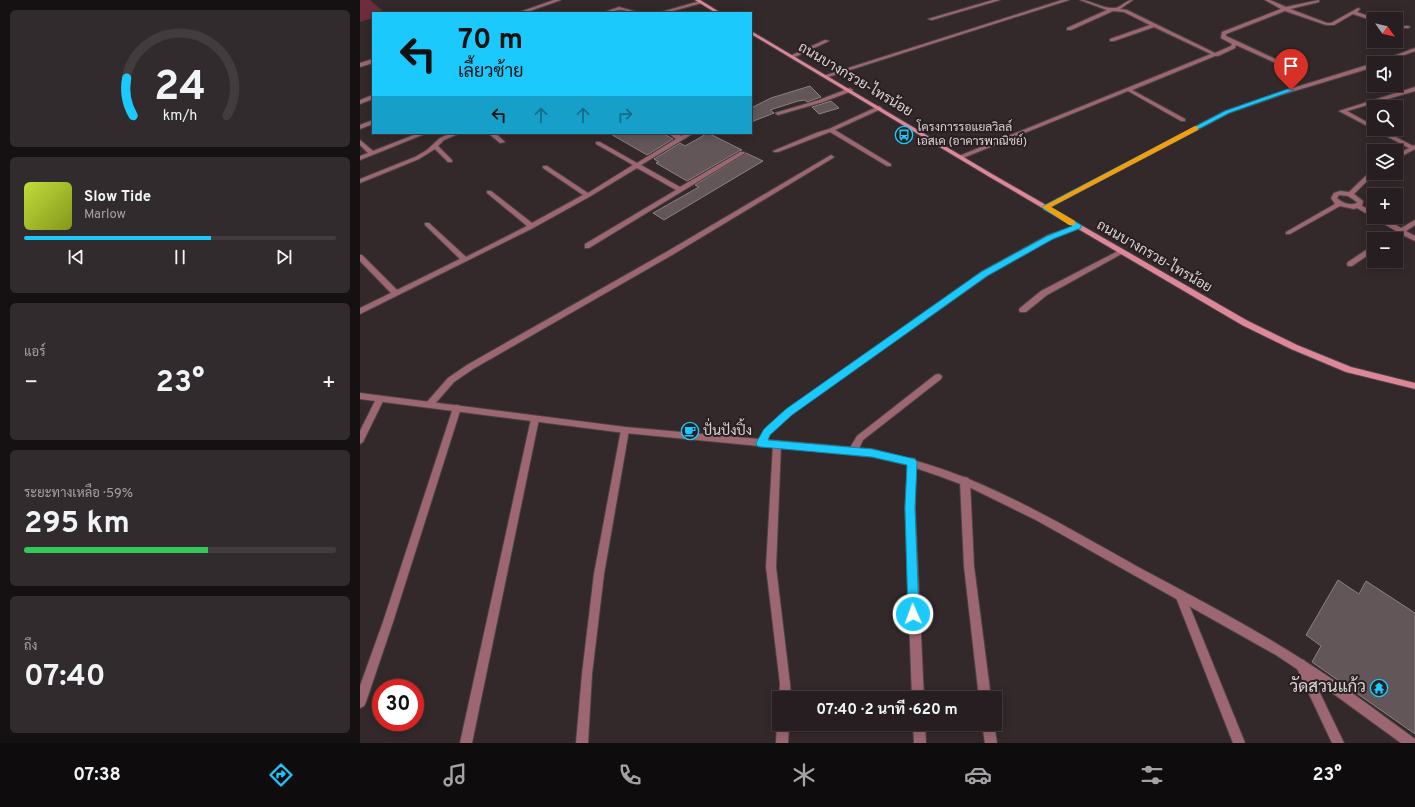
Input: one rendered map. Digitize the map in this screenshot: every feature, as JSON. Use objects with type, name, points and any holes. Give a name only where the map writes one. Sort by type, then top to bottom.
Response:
[{"type":"main road","points":[[698,1],[717,12]]},
{"type":"main road","name":"ถนนบางกรวย-ไทรน้อย","points":[[752,33],[1122,252],[1245,323],[1294,347],[1349,370],[1415,386]]},
{"type":"street","points":[[522,12],[559,0]]},
{"type":"street","points":[[930,19],[998,0]]},
{"type":"street","points":[[826,76],[1066,0]]},
{"type":"street","points":[[1082,0],[1102,8],[1125,11],[1216,54]]},
{"type":"street","points":[[1069,29],[1116,9],[1132,0]]},
{"type":"street","points":[[1267,0],[1285,9],[1326,24],[1332,24],[1358,9]]},
{"type":"street","points":[[663,12],[698,1]]},
{"type":"street","points":[[1282,64],[1223,37],[1223,35],[1285,9],[1317,1]]},
{"type":"street","points":[[607,12],[619,8],[632,12]]},
{"type":"street","points":[[1353,12],[1367,17]]},
{"type":"street","points":[[1112,40],[1155,24]]},
{"type":"street","points":[[1403,27],[1408,27]]},
{"type":"street","points":[[793,56],[827,41]]},
{"type":"street","points":[[961,157],[1233,47],[1236,43]]},
{"type":"street","points":[[1396,56],[1415,49]]},
{"type":"street","points":[[360,66],[372,61]]},
{"type":"street","points":[[1046,207],[1227,112],[1279,94],[1367,67]]},
{"type":"street","points":[[1380,100],[1415,89]]},
{"type":"street","points":[[778,113],[850,90]]},
{"type":"street","points":[[1129,90],[1183,120]]},
{"type":"street","points":[[360,102],[372,97]]},
{"type":"street","points":[[1367,104],[1342,112],[1367,124]]},
{"type":"street","points":[[776,151],[831,130],[879,108]]},
{"type":"street","points":[[360,128],[372,122]]},
{"type":"street","points":[[831,130],[889,165]]},
{"type":"street","points":[[360,158],[422,134]]},
{"type":"street","points":[[360,181],[417,158],[435,146],[442,139],[454,134]]},
{"type":"street","points":[[492,134],[502,142]]},
{"type":"street","points":[[673,134],[681,138]]},
{"type":"street","points":[[360,311],[531,226],[587,196],[635,165],[689,134]]},
{"type":"street","points":[[1391,136],[1414,147]]},
{"type":"street","points":[[360,142],[372,154]]},
{"type":"street","points":[[598,143],[680,190]]},
{"type":"street","points":[[435,146],[450,161]]},
{"type":"street","points":[[1403,153],[1414,147]]},
{"type":"street","points":[[587,246],[742,153]]},
{"type":"street","points":[[430,404],[451,380],[470,367],[664,256],[832,157]]},
{"type":"street","points":[[545,167],[587,196]]},
{"type":"street","points":[[1350,194],[1367,178]]},
{"type":"street","points":[[489,192],[531,226]]},
{"type":"street","points":[[1358,206],[1360,201],[1350,194],[1336,194],[1334,198],[1339,204],[1349,207],[1358,206],[1367,211]]},
{"type":"street","points":[[1288,233],[1339,204]]},
{"type":"street","points":[[1401,231],[1415,222]]},
{"type":"street","points":[[427,224],[464,259]]},
{"type":"street","points":[[1389,224],[1415,239]]},
{"type":"street","points":[[761,443],[767,432],[789,412],[984,274],[1050,237],[1078,226]]},
{"type":"street","points":[[1023,310],[1044,293],[1122,252]]},
{"type":"street","points":[[1350,264],[1367,253]]},
{"type":"street","points":[[360,257],[396,294]]},
{"type":"street","points":[[852,451],[860,438],[938,377]]},
{"type":"street","points":[[360,396],[625,430],[872,453],[912,462],[965,481],[1007,499],[1180,595],[1300,664],[1339,690],[1411,743]]},
{"type":"street","points":[[360,440],[380,399]]},
{"type":"street","points":[[360,702],[388,622],[457,408]]},
{"type":"street","points":[[466,743],[535,418]]},
{"type":"street","points":[[582,743],[587,674],[599,574],[625,430]]},
{"type":"street","points":[[777,444],[771,567],[785,691]]},
{"type":"street","points":[[912,462],[910,508],[918,691]]},
{"type":"street","points":[[965,481],[969,566],[984,691]]},
{"type":"street","points":[[1180,595],[1239,743]]},
{"type":"street","points":[[1300,664],[1338,743]]},
{"type":"street","points":[[782,743],[783,731]]},
{"type":"street","points":[[919,731],[920,743]]},
{"type":"street","points":[[989,731],[991,743]]},
{"type":"shaded area","points":[[360,0],[370,0],[384,12],[372,12],[372,18],[360,22]]},
{"type":"building","points":[[810,86],[821,97],[807,102],[805,100],[798,101],[770,110],[774,113],[752,122],[752,108],[771,98]]},
{"type":"building","points":[[831,101],[839,108],[819,114],[812,107]]},
{"type":"building","points":[[611,134],[664,134],[673,139],[647,155]]},
{"type":"building","points":[[706,134],[710,134],[742,150],[687,181],[656,163],[659,162],[654,159],[680,143],[685,146]]},
{"type":"building","points":[[746,153],[763,161],[664,220],[653,213],[699,187],[695,185]]},
{"type":"building","name":"วัดสวนแก้ว","points":[[1338,580],[1359,594],[1366,581],[1415,613],[1415,734],[1312,662],[1321,646],[1306,635]]},
{"type":"slow traffic","points":[[1072,223],[1046,207],[1195,128]]},
{"type":"place","name":"โครงการรอแยลวิลล์ เอสเค (อาคารพาณิชย์)","points":[[904,135]]},
{"type":"place","name":"ปั่นปังปิ้ง","points":[[690,431]]},
{"type":"place","name":"วัดสวนแก้ว","points":[[1379,688]]},
{"type":"route","points":[[913,614],[910,508],[912,462],[872,453],[761,443],[767,432],[789,412],[984,274],[1050,237],[1078,226],[1046,207],[1227,112],[1291,90]]}]
